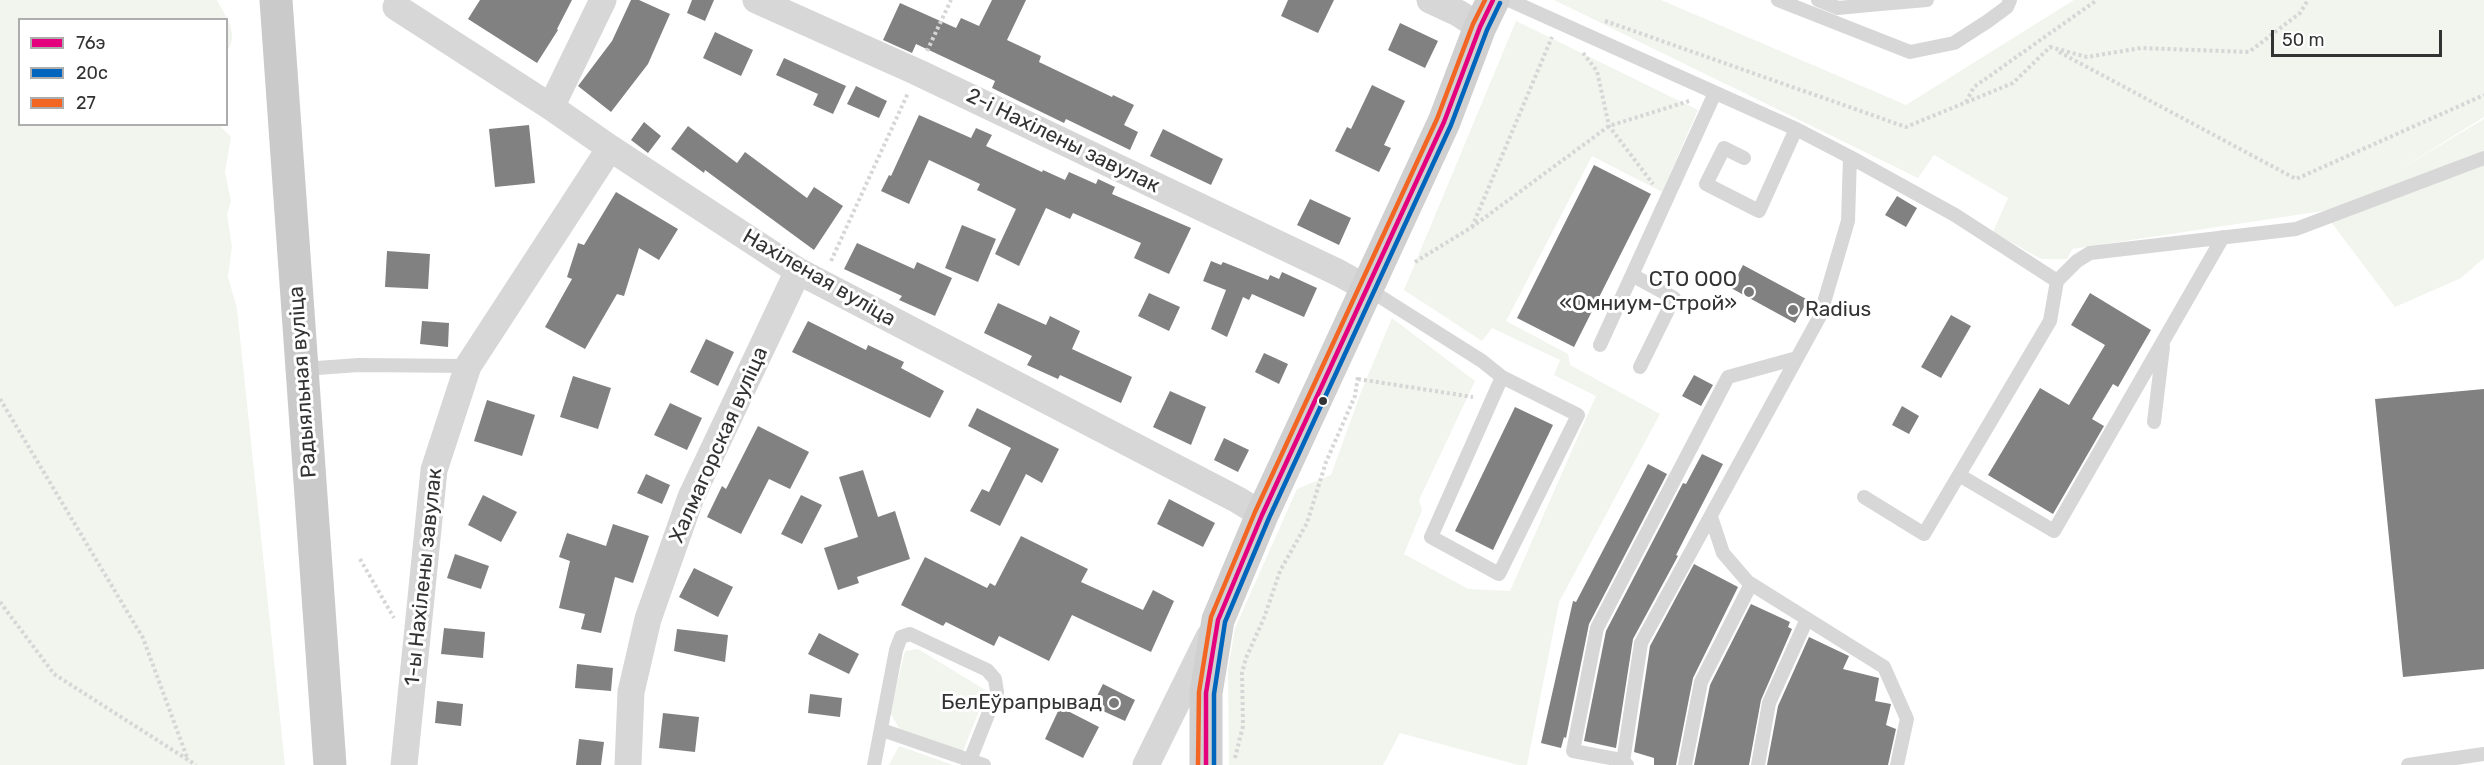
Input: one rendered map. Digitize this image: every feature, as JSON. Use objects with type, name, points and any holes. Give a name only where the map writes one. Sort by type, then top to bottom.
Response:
[{"type":"main road","name":"Радыяльная вуліца","points":[[276,0],[330,765]]},
{"type":"main road","points":[[1206,765],[1206,693],[1218,620],[1262,515],[1444,122],[1486,13]]},
{"type":"street","points":[[551,107],[603,0]]},
{"type":"street","name":"2-і Нахілены завулак","points":[[756,0],[917,72],[1339,273],[1368,289]]},
{"type":"street","points":[[1430,0],[1458,13],[1486,13]]},
{"type":"street","name":"Нахіленая вуліца","points":[[396,7],[821,284],[1238,500],[1262,515]]},
{"type":"street","name":"1-ы Нахілены завулак","points":[[404,765],[434,470],[468,366],[610,148]]},
{"type":"street","name":"Халмагорская вуліца","points":[[628,765],[631,692],[648,618],[691,497],[798,270]]},
{"type":"street","points":[[1146,765],[1218,620]]},
{"type":"lane","points":[[1509,0],[1796,129],[1955,215],[2057,281]]},
{"type":"lane","points":[[1778,0],[1910,52],[1954,43],[1988,21],[2007,2]]},
{"type":"lane","points":[[1818,0],[1838,8],[1886,1],[1928,0]]},
{"type":"lane","points":[[1600,345],[1716,93]]},
{"type":"lane","points":[[1744,158],[1724,148],[1706,184],[1759,211],[1796,129]]},
{"type":"lane","points":[[1797,358],[1728,377],[1597,628],[1573,751],[1625,763],[1641,643],[1820,316],[1848,221],[1850,157]]},
{"type":"lane","points":[[1864,497],[1924,534],[2050,321],[2057,281],[2090,253],[2296,229],[2484,158]]},
{"type":"lane","points":[[1959,476],[2054,531],[2223,237]]},
{"type":"lane","points":[[1632,276],[1674,298],[1640,367]]},
{"type":"lane","points":[[1368,289],[1482,361],[1502,377],[1578,415],[1499,574],[1431,537],[1502,377]]},
{"type":"lane","points":[[2154,422],[2164,339]]},
{"type":"lane","points":[[302,369],[349,365],[468,366]]},
{"type":"lane","points":[[1710,517],[1723,553],[1751,584],[1884,667],[1906,719],[1897,765]]},
{"type":"lane","points":[[1685,765],[1701,682],[1751,584]]},
{"type":"lane","points":[[1758,765],[1769,703],[1807,619]]},
{"type":"lane","points":[[874,765],[896,650],[901,637],[910,633],[987,670],[995,679],[997,692],[969,762]]},
{"type":"lane","points":[[882,730],[969,762],[984,765]]},
{"type":"lane","points":[[2408,765],[2484,754]]},
{"type":"path","points":[[821,284],[951,0]]},
{"type":"path","points":[[1965,103],[1974,87],[2097,0]]},
{"type":"path","points":[[1472,227],[1558,21],[1597,71],[1609,126],[1666,200]]},
{"type":"path","points":[[2050,47],[2296,178],[2484,95]]},
{"type":"path","points":[[1415,262],[1472,227],[1609,126],[1716,93]]},
{"type":"path","points":[[1234,765],[1244,726],[1242,673],[1246,658],[1283,564],[1307,523],[1326,462],[1354,396],[1358,377],[1492,400]]},
{"type":"path","points":[[0,399],[143,638],[188,760]]},
{"type":"path","points":[[360,559],[415,655]]},
{"type":"path","points":[[0,602],[54,674],[196,765]]},
{"type":"shaded area","points":[[0,0],[217,0],[226,18],[18,18],[18,126],[220,126],[231,137],[225,172],[231,201],[227,214],[232,247],[228,277],[237,309],[285,765],[0,765]]},
{"type":"shaded area","points":[[1554,0],[1661,0],[1906,105],[2074,0],[2484,0],[2484,117],[2397,171],[2484,119],[2484,258],[2461,278],[2395,307],[2325,214],[2329,210],[2072,249],[2067,259],[2041,259],[1993,232],[2008,198],[1934,155],[1918,178]]},
{"type":"shaded area","points":[[228,21],[232,32],[231,45],[228,50]]},
{"type":"shaded area","points":[[1516,21],[1698,110],[1662,192],[1592,156],[1506,321],[1568,354],[1570,365],[1660,414],[1559,602],[1527,765],[1518,765],[1400,733],[1383,765],[1229,765],[1228,670],[1235,628],[1297,489],[1331,475],[1361,392],[1392,318],[1475,381],[1419,500],[1422,510],[1404,554],[1468,589],[1510,591],[1596,396],[1554,375],[1560,360],[1492,328],[1482,341],[1404,290]]},
{"type":"shaded area","points":[[918,649],[987,691],[963,751],[900,730],[890,712],[905,651]]},
{"type":"shaded area","points":[[899,746],[953,765],[889,765]]},
{"type":"building","points":[[480,0],[572,0],[558,30],[537,63],[468,19]]},
{"type":"building","points":[[631,0],[639,0],[670,14],[648,64],[611,112],[578,86],[612,41]]},
{"type":"building","points":[[692,0],[714,0],[705,21],[687,13]]},
{"type":"building","points":[[992,0],[1026,0],[1007,40],[1041,56],[1039,62],[1134,105],[1124,125],[1138,132],[1130,150],[1066,119],[1064,123],[992,88],[995,81],[916,44],[912,53],[883,40],[900,3],[956,28],[961,18],[979,26]]},
{"type":"building","points":[[1288,0],[1334,0],[1318,33],[1281,16]]},
{"type":"building","points":[[1400,23],[1438,41],[1425,68],[1388,50]]},
{"type":"building","points":[[715,32],[753,50],[741,76],[703,58]]},
{"type":"building","points":[[784,58],[846,86],[833,114],[813,105],[818,94],[776,75]]},
{"type":"building","points":[[1372,85],[1405,101],[1384,145],[1391,148],[1379,172],[1335,151],[1347,127],[1351,129]]},
{"type":"building","points":[[856,86],[887,101],[879,118],[847,104]]},
{"type":"building","points":[[919,115],[971,138],[976,128],[992,135],[986,146],[1065,180],[1069,172],[1096,184],[1098,179],[1115,187],[1112,194],[1191,228],[1169,274],[1134,258],[1141,243],[1073,213],[1070,219],[1046,208],[1019,266],[995,254],[1016,209],[977,190],[980,184],[929,160],[909,204],[881,191],[889,175],[891,176]]},
{"type":"building","points":[[644,122],[661,136],[648,153],[631,140]]},
{"type":"building","points":[[529,125],[535,183],[495,187],[489,129]]},
{"type":"building","points":[[688,126],[737,163],[745,152],[807,198],[814,187],[843,206],[814,250],[705,170],[704,173],[671,149]]},
{"type":"building","points":[[1163,129],[1223,159],[1211,185],[1150,156]]},
{"type":"building","points":[[1594,165],[1651,194],[1574,347],[1517,318]]},
{"type":"building","points":[[616,192],[678,229],[659,260],[639,248],[624,296],[617,294],[585,349],[545,327],[572,279],[567,277],[578,243],[584,245]]},
{"type":"building","points":[[1897,196],[1917,208],[1906,227],[1885,215]]},
{"type":"building","points":[[1310,199],[1351,218],[1339,245],[1297,225]]},
{"type":"building","points":[[962,225],[996,239],[978,282],[945,268]]},
{"type":"building","points":[[857,243],[914,269],[917,262],[952,278],[935,316],[899,300],[902,296],[844,269]]},
{"type":"building","points":[[387,251],[430,254],[428,289],[385,287]]},
{"type":"building","points":[[1211,261],[1221,265],[1223,262],[1268,280],[1270,275],[1279,279],[1282,272],[1317,288],[1304,317],[1252,294],[1249,300],[1243,297],[1227,337],[1211,329],[1226,290],[1203,281]]},
{"type":"building","points":[[1743,265],[1808,300],[1795,323],[1731,288]]},
{"type":"building","points":[[1149,293],[1180,307],[1169,331],[1138,316]]},
{"type":"building","points":[[2090,293],[2151,330],[2118,387],[2113,384],[2092,419],[2104,426],[2053,514],[1988,475],[2040,388],[2069,405],[2105,345],[2071,325]]},
{"type":"building","points":[[998,303],[1046,325],[1050,316],[1080,331],[1072,349],[1132,377],[1121,403],[1060,375],[1058,379],[1027,365],[1032,356],[984,333]]},
{"type":"building","points":[[1951,315],[1971,326],[1941,378],[1921,367]]},
{"type":"building","points":[[422,321],[449,323],[448,347],[420,344]]},
{"type":"building","points":[[808,321],[866,350],[868,345],[904,362],[901,368],[944,391],[930,418],[792,352]]},
{"type":"building","points":[[706,339],[734,352],[718,386],[690,372]]},
{"type":"building","points":[[1264,353],[1288,364],[1279,384],[1255,372]]},
{"type":"building","points":[[1694,375],[1713,385],[1701,406],[1682,396]]},
{"type":"building","points":[[573,376],[611,388],[598,429],[560,417]]},
{"type":"building","points":[[2484,389],[2484,669],[2403,677],[2375,399]]},
{"type":"building","points":[[1170,391],[1206,407],[1191,445],[1153,427]]},
{"type":"building","points":[[487,400],[535,415],[522,456],[474,441]]},
{"type":"building","points":[[670,403],[702,418],[687,450],[654,435]]},
{"type":"building","points":[[1902,406],[1919,416],[1909,434],[1892,425]]},
{"type":"building","points":[[1515,407],[1553,425],[1493,550],[1455,531]]},
{"type":"building","points":[[977,408],[1059,449],[1042,483],[1026,474],[1000,526],[970,511],[982,489],[989,492],[1011,448],[968,426]]},
{"type":"building","points":[[758,426],[809,452],[790,489],[769,479],[741,534],[707,517],[722,486],[726,489]]},
{"type":"building","points":[[1224,438],[1249,450],[1238,472],[1214,460]]},
{"type":"building","points":[[1702,454],[1723,464],[1676,555],[1678,556],[1633,639],[1616,748],[1584,741],[1606,631],[1683,483],[1686,484]]},
{"type":"building","points":[[1648,464],[1667,474],[1589,624],[1566,738],[1564,737],[1561,748],[1541,743],[1573,601],[1576,602]]},
{"type":"building","points":[[863,470],[878,517],[895,511],[910,559],[857,577],[859,583],[838,590],[824,548],[858,537],[839,477]]},
{"type":"building","points":[[646,474],[670,485],[662,504],[637,493]]},
{"type":"building","points":[[483,495],[517,512],[501,542],[468,525]]},
{"type":"building","points":[[801,495],[822,505],[802,544],[781,534]]},
{"type":"building","points":[[1169,499],[1215,523],[1203,547],[1157,524]]},
{"type":"building","points":[[613,524],[649,536],[633,583],[615,577],[601,633],[581,629],[585,614],[559,608],[570,561],[559,557],[567,533],[606,546]]},
{"type":"building","points":[[1021,536],[1088,569],[1081,582],[1143,610],[1153,590],[1174,601],[1151,652],[1072,615],[1049,661],[999,636],[994,646],[946,622],[943,626],[901,605],[925,557],[987,588],[990,583],[995,586]]},
{"type":"building","points":[[455,554],[489,566],[481,589],[447,578]]},
{"type":"building","points":[[1694,564],[1738,587],[1693,678],[1676,765],[1654,765],[1654,758],[1634,752],[1650,646]]},
{"type":"building","points":[[694,568],[733,587],[718,617],[679,597]]},
{"type":"building","points":[[1751,604],[1790,622],[1788,627],[1792,629],[1761,700],[1749,765],[1694,765],[1710,685]]},
{"type":"building","points":[[444,628],[485,632],[483,658],[441,654]]},
{"type":"building","points":[[677,629],[728,635],[725,662],[674,651]]},
{"type":"building","points":[[819,633],[859,654],[849,674],[808,654]]},
{"type":"building","points":[[1809,637],[1849,656],[1843,669],[1879,678],[1875,701],[1891,704],[1886,725],[1896,729],[1888,765],[1767,765],[1778,706]]},
{"type":"building","points":[[577,664],[613,668],[611,691],[575,688]]},
{"type":"building","name":"БелЕўрапрывад","points":[[1103,684],[1135,700],[1125,721],[1092,706]]},
{"type":"building","points":[[810,694],[842,698],[840,717],[808,713]]},
{"type":"building","points":[[437,701],[463,704],[461,726],[435,723]]},
{"type":"building","points":[[1060,707],[1099,727],[1083,758],[1045,739]]},
{"type":"building","points":[[663,713],[699,717],[695,752],[659,748]]},
{"type":"building","points":[[579,739],[604,742],[601,765],[576,765]]},
{"type":"transit line","name":"27","points":[[1198,765],[1199,692],[1211,617],[1255,512],[1437,119],[1473,24],[1485,0]]},
{"type":"transit line","name":"76э","points":[[1206,765],[1206,693],[1218,620],[1262,515],[1444,122],[1480,27],[1493,0]]},
{"type":"transit line","name":"20с","points":[[1214,765],[1214,694],[1225,622],[1269,518],[1451,125],[1487,30],[1500,3]]},
{"type":"place","name":"СТО ООО «Омниум-Строй»","points":[[1749,292]]},
{"type":"place","name":"Radius","points":[[1793,310]]},
{"type":"place","name":"БелЕўрапрывад","points":[[1114,703]]}]
